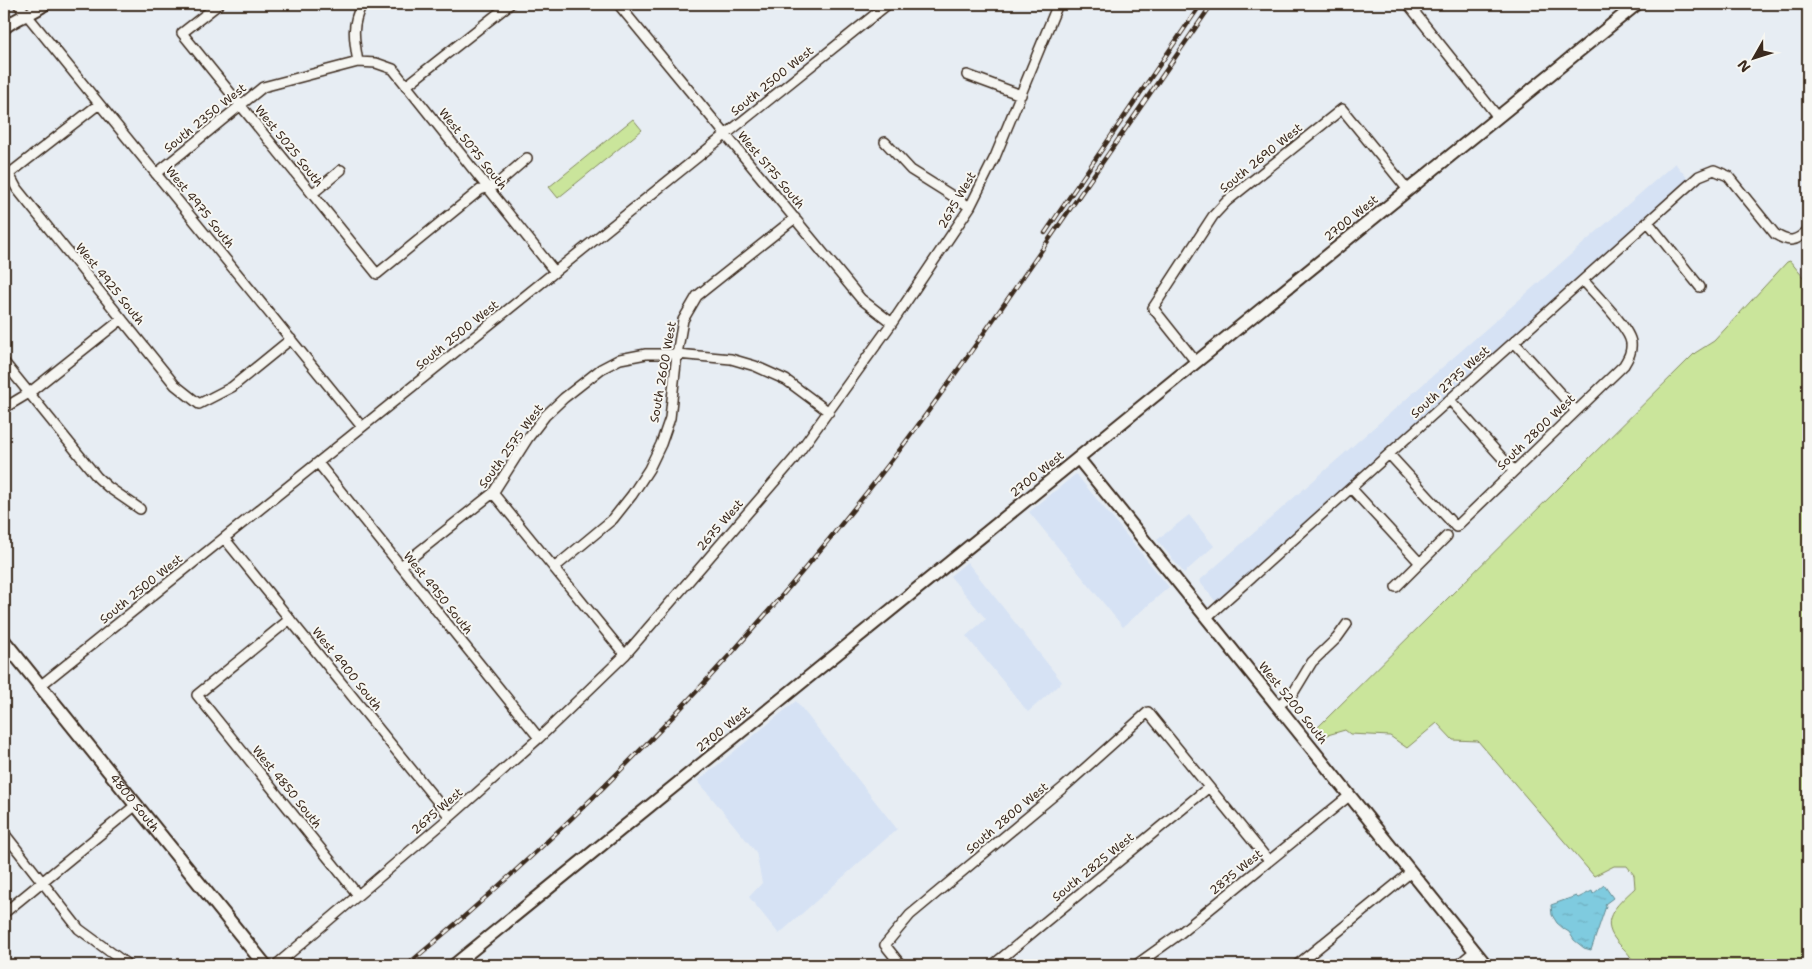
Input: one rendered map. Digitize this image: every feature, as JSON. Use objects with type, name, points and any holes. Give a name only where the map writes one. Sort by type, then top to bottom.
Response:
[{"type":"main road","name":"4800 South","points":[[4,641],[265,965]]},
{"type":"street","name":"West 4975 South","points":[[18,4],[362,427]]},
{"type":"street","points":[[4,28],[13,20],[36,11],[45,4]]},
{"type":"street","name":"West 5025 South","points":[[219,4],[182,33],[377,274],[480,190],[487,187]]},
{"type":"street","points":[[358,62],[353,34],[356,16],[362,4]]},
{"type":"street","points":[[406,86],[510,4]]},
{"type":"street","name":"West 5175 South","points":[[618,4],[861,299],[892,323]]},
{"type":"street","name":"South 2500 West","points":[[40,686],[888,4]]},
{"type":"street","name":"2675 West","points":[[276,965],[450,817],[539,738],[625,655],[794,459],[892,323],[970,207],[996,157],[1058,4]]},
{"type":"street","points":[[1408,4],[1498,117]]},
{"type":"street","name":"2700 West","points":[[454,965],[1498,117],[1632,5]]},
{"type":"street","name":"West 5075 South","points":[[358,62],[376,62],[392,69],[556,272]]},
{"type":"street","name":"South 2350 West","points":[[156,174],[263,87],[358,62]]},
{"type":"street","points":[[967,75],[1021,95]]},
{"type":"street","name":"West 4925 South","points":[[99,104],[9,174],[17,189],[122,319],[176,385],[199,404],[232,388],[291,339]]},
{"type":"street","name":"South 2690 West","points":[[1196,362],[1152,308],[1213,216],[1227,201],[1342,109],[1408,190]]},
{"type":"street","points":[[885,142],[911,170],[970,207]]},
{"type":"street","points":[[487,187],[496,185],[527,158]]},
{"type":"street","points":[[312,194],[341,170]]},
{"type":"street","name":"South 2775 West","points":[[1206,618],[1699,176],[1714,170],[1728,176],[1775,234],[1784,240],[1790,241],[1801,237],[1808,230]]},
{"type":"street","name":"South 2600 West","points":[[554,568],[613,519],[649,469],[661,444],[670,418],[683,320],[697,296],[795,218]]},
{"type":"street","points":[[1648,222],[1700,287]]},
{"type":"street","name":"South 2800 West","points":[[1389,454],[1456,527],[1624,365],[1630,354],[1631,341],[1627,330],[1583,280]]},
{"type":"street","points":[[4,408],[29,393],[122,319]]},
{"type":"street","points":[[1514,342],[1576,411]]},
{"type":"street","name":"South 2575 West","points":[[401,566],[493,493],[528,438],[546,416],[564,398],[601,369],[620,359],[646,354],[677,354],[731,360],[755,366],[786,380],[829,412]]},
{"type":"street","points":[[4,362],[97,477],[140,509]]},
{"type":"street","points":[[1450,400],[1514,471]]},
{"type":"street","name":"West 5200 South","points":[[1078,458],[1486,965]]},
{"type":"street","name":"West 4950 South","points":[[318,462],[539,738]]},
{"type":"street","points":[[1351,488],[1420,564]]},
{"type":"street","points":[[493,493],[625,655]]},
{"type":"street","points":[[1396,587],[1447,536]]},
{"type":"street","name":"West 4900 South","points":[[224,538],[450,817]]},
{"type":"street","name":"West 4850 South","points":[[290,619],[197,694],[358,895]]},
{"type":"street","points":[[1277,706],[1292,694],[1312,662],[1337,638],[1347,624]]},
{"type":"street","name":"South 2800 West","points":[[901,965],[884,945],[910,915],[1064,787],[1148,712],[1209,787]]},
{"type":"street","points":[[1209,787],[1269,861]]},
{"type":"street","name":"South 2825 West","points":[[993,965],[1209,787]]},
{"type":"street","name":"2875 West","points":[[1136,965],[1178,935],[1350,796]]},
{"type":"street","points":[[4,913],[136,805]]},
{"type":"street","points":[[4,833],[79,929],[122,964]]},
{"type":"street","points":[[1297,965],[1411,872]]},
{"type":"street","points":[[1458,965],[1475,951]]},
{"type":"shaded area","points":[[1675,163],[1688,179],[1216,602],[1199,581]]},
{"type":"shaded area","points":[[1076,474],[1169,587],[1123,627],[1029,512]]},
{"type":"shaded area","points":[[1189,515],[1214,546],[1184,573],[1157,540]]},
{"type":"shaded area","points":[[967,562],[1062,682],[1028,712],[966,636],[986,619],[950,576]]},
{"type":"shaded area","points":[[796,701],[897,829],[779,934],[749,897],[762,883],[756,852],[698,781]]},
{"type":"green space","points":[[633,119],[642,130],[558,198],[549,187]]},
{"type":"green space","points":[[1790,261],[1808,283],[1808,965],[1634,965],[1629,955],[1614,937],[1609,921],[1611,914],[1621,901],[1635,888],[1634,875],[1627,866],[1614,866],[1594,876],[1478,741],[1453,740],[1437,723],[1407,748],[1390,736],[1350,734],[1345,730],[1324,736],[1317,728],[1695,353],[1714,341]]},
{"type":"water","points":[[1604,885],[1613,898],[1605,904],[1606,906],[1591,950],[1584,948],[1574,940],[1569,932],[1557,923],[1552,915],[1551,905],[1576,896],[1578,898],[1592,891],[1593,894]]},
{"type":"railway","points":[[1045,233],[1201,4]]},
{"type":"railway","points":[[407,965],[474,908],[602,789],[723,662],[781,596],[837,529],[928,412],[1212,4]]}]
